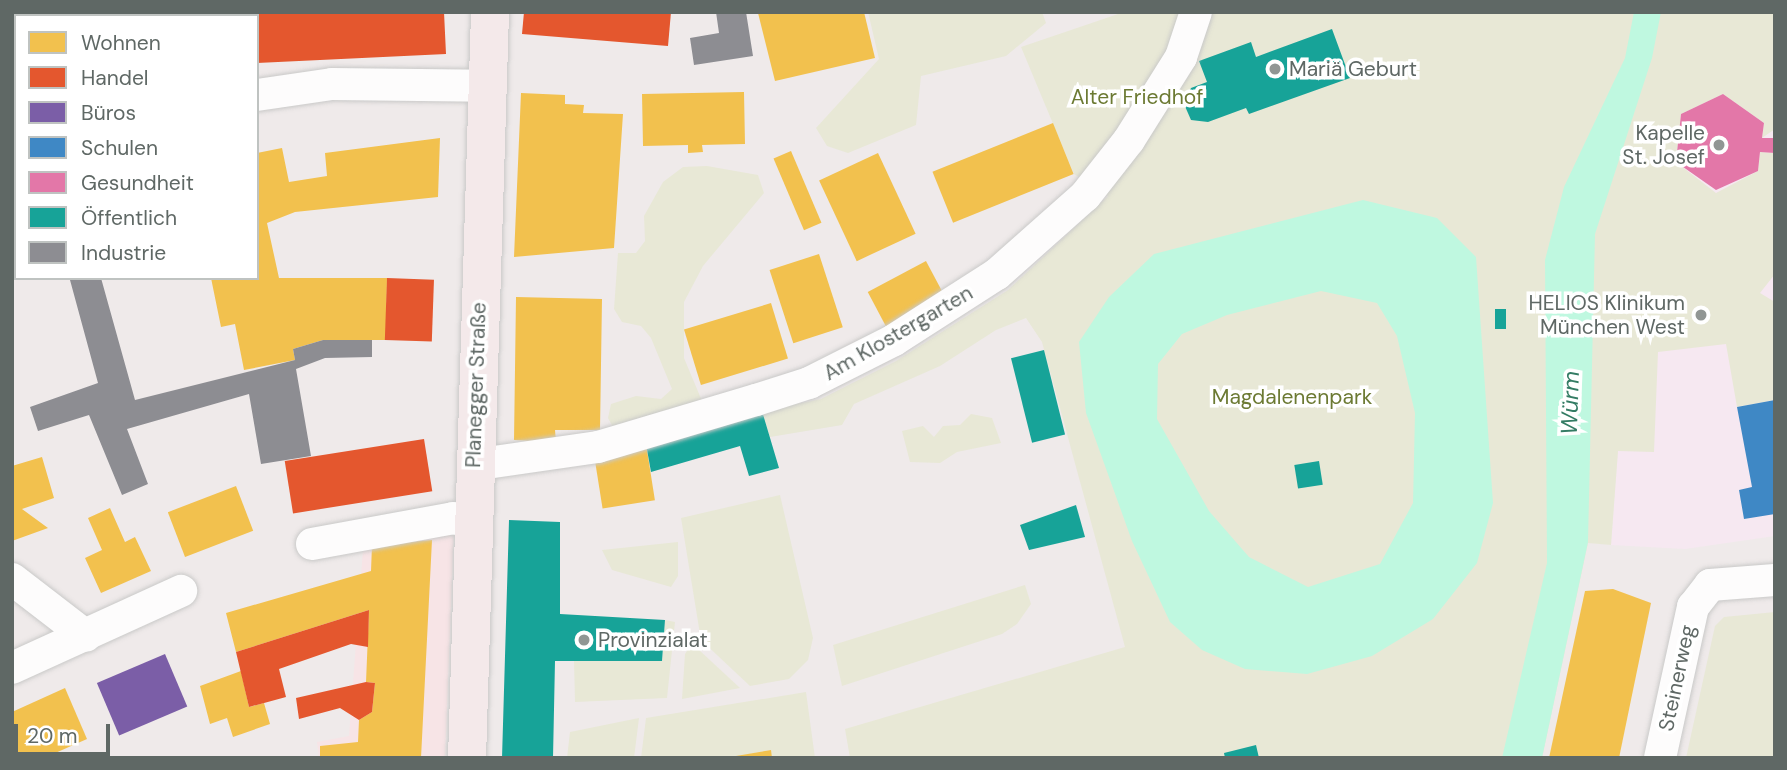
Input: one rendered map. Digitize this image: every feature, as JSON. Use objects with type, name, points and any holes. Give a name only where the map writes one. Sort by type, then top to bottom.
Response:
[{"type":"main road","name":"Planegger Straße","points":[[467,758],[473,465],[485,86],[490,12]]},
{"type":"street","name":"Am Klostergarten","points":[[473,465],[598,447],[756,400],[809,383],[906,332],[997,274],[1085,196],[1129,140],[1181,57],[1196,12]]},
{"type":"street","points":[[259,95],[332,84],[485,86]]},
{"type":"street","points":[[312,544],[453,518],[472,522]]},
{"type":"street","points":[[12,579],[86,636]]},
{"type":"street","name":"Steinerweg","points":[[1660,758],[1693,607],[1710,585],[1775,580]]},
{"type":"street","points":[[12,667],[181,591]]},
{"type":"shaded area","name":"HELIOS Klinikum München West","points":[[1677,12],[1775,12],[1775,536],[1685,549],[1611,545],[1638,180]]},
{"type":"shaded area","points":[[454,530],[445,758],[319,758],[317,742],[349,736],[364,536]]},
{"type":"green space","points":[[868,12],[1042,12],[1046,23],[1006,56],[921,76],[916,125],[848,153],[827,146],[816,128],[879,59]]},
{"type":"green space","points":[[1124,12],[1775,12],[1775,129],[1762,138],[1764,123],[1723,94],[1681,114],[1676,162],[1716,193],[1758,171],[1760,152],[1775,153],[1775,274],[1760,293],[1775,302],[1775,400],[1737,407],[1726,344],[1658,352],[1654,452],[1618,451],[1611,545],[1588,543],[1542,758],[850,758],[845,729],[1125,647],[1042,342],[1026,318],[996,330],[940,366],[854,404],[842,425],[770,437],[762,411],[821,399],[896,361],[1008,290],[1108,196],[1074,174],[1021,47]]},
{"type":"green space","points":[[707,166],[758,175],[764,193],[703,266],[684,302],[684,358],[702,401],[614,429],[608,418],[611,404],[636,396],[661,399],[672,389],[651,338],[641,326],[622,322],[614,309],[618,253],[636,253],[645,241],[644,216],[663,182],[683,167]]},
{"type":"green space","points":[[971,414],[992,418],[1001,443],[957,452],[940,463],[910,462],[902,431],[923,426],[934,437],[943,426],[960,425]]},
{"type":"green space","points":[[780,495],[813,638],[808,660],[789,679],[750,686],[701,640],[681,518]]},
{"type":"green space","points":[[678,542],[678,576],[671,587],[612,570],[602,550]]},
{"type":"green space","points":[[1025,585],[1031,604],[1017,624],[1002,634],[842,686],[833,645]]},
{"type":"green space","points":[[1775,612],[1775,758],[1686,758],[1715,626],[1724,617]]},
{"type":"green space","points":[[665,620],[675,622],[667,698],[575,702],[574,661],[662,661]]},
{"type":"green space","points":[[689,648],[698,649],[740,688],[682,699],[685,654]]},
{"type":"green space","points":[[806,692],[815,758],[772,758],[770,750],[729,758],[641,758],[646,718]]},
{"type":"green space","points":[[639,718],[634,758],[567,758],[570,732]]},
{"type":"water","name":"Würm","points":[[1634,12],[1661,12],[1652,58],[1595,234],[1588,542],[1542,758],[1502,758],[1547,563],[1545,260],[1564,187],[1625,58]]},
{"type":"water","points":[[1363,200],[1437,218],[1476,257],[1493,503],[1477,563],[1433,619],[1372,656],[1307,674],[1245,669],[1202,650],[1170,622],[1132,541],[1086,413],[1079,342],[1109,297],[1154,254]],"holes":[[[1321,291],[1377,303],[1397,336],[1415,413],[1413,503],[1380,564],[1308,587],[1249,557],[1209,511],[1157,419],[1158,364],[1182,334],[1227,315]]]},
{"type":"building: Wohnen","points":[[864,12],[875,58],[775,81],[758,13]]},
{"type":"building: Wohnen","points":[[744,92],[745,144],[702,145],[703,152],[688,153],[688,145],[643,146],[642,94]]},
{"type":"building: Wohnen","points":[[521,93],[565,95],[565,104],[584,105],[583,113],[623,114],[614,248],[514,257]]},
{"type":"building: Wohnen","points":[[1053,123],[1074,174],[953,223],[932,172]]},
{"type":"building: Wohnen","points":[[440,138],[438,197],[295,212],[267,223],[279,278],[387,278],[386,340],[323,340],[293,349],[295,360],[244,370],[235,324],[221,327],[211,280],[259,280],[259,153],[282,148],[289,182],[327,176],[325,153]]},
{"type":"building: Wohnen","points":[[791,151],[821,223],[804,230],[774,158]]},
{"type":"building: Wohnen","points":[[878,153],[916,234],[857,261],[819,180]]},
{"type":"building: Wohnen","points":[[14,184],[14,246],[12,246]]},
{"type":"building: Wohnen","points":[[819,254],[843,327],[793,343],[770,270]]},
{"type":"building: Wohnen","points":[[926,261],[945,297],[887,328],[868,292]]},
{"type":"building: Wohnen","points":[[516,297],[602,299],[600,430],[555,430],[556,442],[514,440]]},
{"type":"building: Wohnen","points":[[771,303],[788,358],[701,385],[684,330]]},
{"type":"building: Wohnen","points":[[646,444],[655,500],[603,509],[594,452]]},
{"type":"building: Wohnen","points":[[42,457],[54,498],[22,509],[48,528],[12,541],[12,466]]},
{"type":"building: Wohnen","points":[[236,486],[253,531],[185,557],[168,512]]},
{"type":"building: Wohnen","points":[[110,508],[125,542],[135,537],[151,571],[101,593],[85,558],[102,550],[88,518]]},
{"type":"building: Wohnen","points":[[432,540],[421,758],[320,758],[320,746],[358,742],[359,720],[372,712],[375,683],[366,682],[369,610],[236,652],[226,613],[371,571],[372,545]]},
{"type":"building: Wohnen","points":[[1613,589],[1651,603],[1619,758],[1549,758],[1585,591]]},
{"type":"building: Wohnen","points":[[241,671],[249,707],[264,703],[270,724],[233,737],[227,718],[210,724],[200,686]]},
{"type":"building: Wohnen","points":[[65,688],[87,739],[44,758],[12,758],[12,712]]},
{"type":"building: Wohnen","points":[[771,750],[772,758],[736,758],[736,756]]},
{"type":"building: Handel","points":[[252,12],[444,12],[446,54],[259,63],[259,14]]},
{"type":"building: Handel","points":[[524,12],[671,12],[668,46],[522,34]]},
{"type":"building: Handel","points":[[387,278],[434,280],[432,342],[385,340]]},
{"type":"building: Handel","points":[[424,439],[432,491],[293,513],[285,461]]},
{"type":"building: Handel","points":[[369,610],[368,647],[351,644],[279,669],[286,697],[249,707],[236,652]]},
{"type":"building: Handel","points":[[366,682],[375,683],[372,712],[359,720],[340,708],[299,719],[296,698]]},
{"type":"building: Büros","points":[[165,654],[187,706],[119,735],[97,683]]},
{"type":"building: Schulen","points":[[1775,400],[1775,514],[1744,519],[1739,490],[1752,487],[1737,407]]},
{"type":"building: Gesundheit","name":"Kapelle St. Josef","points":[[1723,94],[1764,123],[1762,138],[1775,138],[1775,153],[1760,152],[1758,171],[1716,190],[1676,162],[1681,114]]},
{"type":"building: Öffentlich","name":"Mariä Geburt","points":[[1332,29],[1350,78],[1249,114],[1246,108],[1208,122],[1191,120],[1184,104],[1191,88],[1207,82],[1199,61],[1251,42],[1256,57]]},
{"type":"building: Öffentlich","points":[[1495,309],[1506,309],[1506,329],[1495,329]]},
{"type":"building: Öffentlich","points":[[1044,350],[1065,434],[1032,443],[1011,358]]},
{"type":"building: Öffentlich","points":[[762,411],[779,468],[749,476],[740,446],[651,472],[646,444]]},
{"type":"building: Öffentlich","points":[[1319,461],[1323,485],[1298,489],[1294,465]]},
{"type":"building: Öffentlich","points":[[1076,505],[1085,537],[1029,550],[1020,525]]},
{"type":"building: Öffentlich","name":"Provinzialat","points":[[509,520],[560,522],[560,614],[665,620],[662,661],[555,661],[553,758],[502,758]]},
{"type":"building: Öffentlich","points":[[1256,745],[1259,758],[1225,758],[1224,753]]},
{"type":"building: Industrie","points":[[716,12],[746,12],[753,56],[694,65],[690,38],[719,33]]},
{"type":"building: Industrie","points":[[70,280],[102,280],[135,400],[295,360],[293,349],[323,340],[372,340],[372,357],[325,358],[296,369],[311,456],[261,464],[249,394],[127,429],[148,484],[122,495],[89,415],[38,431],[30,407],[98,383]]},
{"type":"place","name":"Mariä Geburt","points":[[1275,69]]},
{"type":"place","name":"Kapelle St. Josef","points":[[1719,145]]},
{"type":"place","name":"HELIOS Klinikum München West","points":[[1701,315]]},
{"type":"place","name":"Provinzialat","points":[[584,640]]},
{"type":"park label","name":"Alter Friedhof","points":[[1137,97]]},
{"type":"park label","name":"Magdalenenpark","points":[[1292,397]]}]
